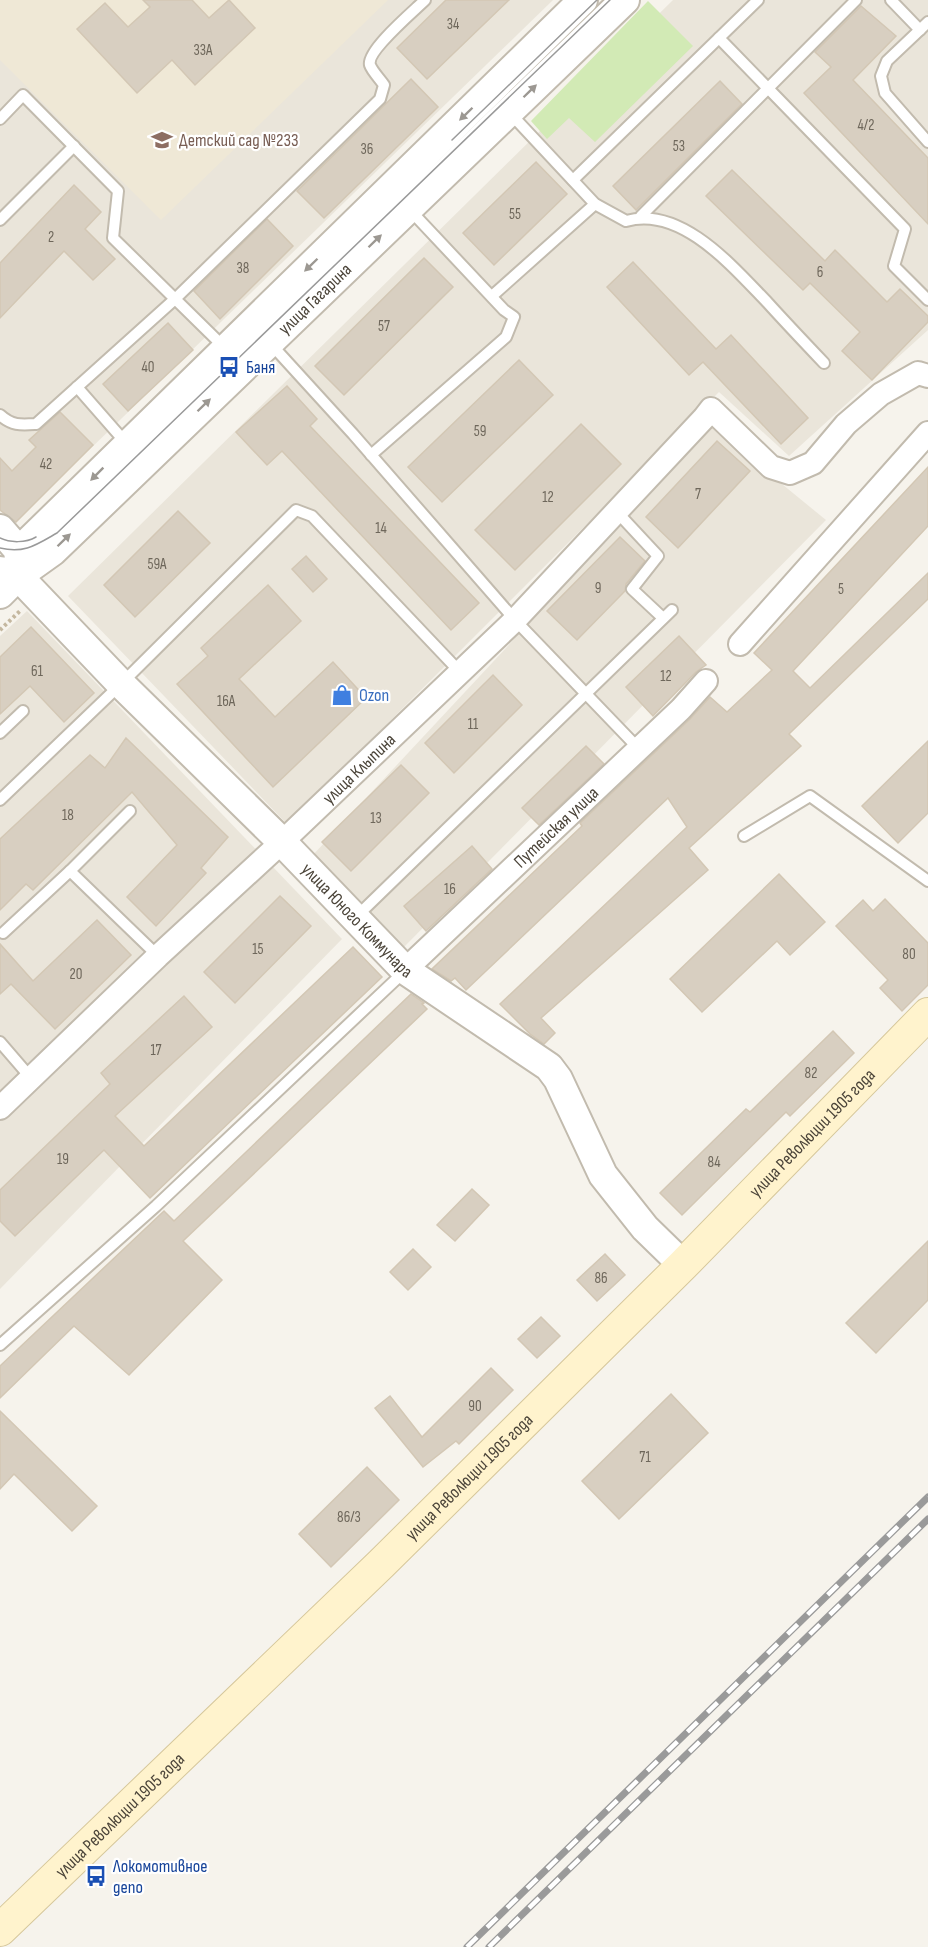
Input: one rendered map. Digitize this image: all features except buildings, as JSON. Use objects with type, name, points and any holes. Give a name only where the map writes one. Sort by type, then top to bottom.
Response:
[{"type":"main road","name":"улица Революции 1905 года","points":[[0,1930],[381,1564],[683,1265],[928,1014]]},
{"type":"street","name":"улица Гагарина","points":[[9,573],[128,444],[584,0]]},
{"type":"street","name":"улица Гагарина","points":[[9,573],[53,550],[625,0]]},
{"type":"street","name":"улица Клыпина","points":[[0,1108],[515,620],[711,409],[771,467],[790,473],[813,463],[846,424],[881,394],[918,373],[928,375]]},
{"type":"street","points":[[740,644],[928,432]]},
{"type":"street","name":"улица Юного Коммунара","points":[[0,529],[9,573],[282,842],[405,970],[549,1067],[558,1079],[603,1175],[645,1228],[683,1265]]},
{"type":"street","name":"Путейская улица","points":[[405,970],[681,709],[706,681]]},
{"type":"lane","points":[[0,415],[16,425],[36,424],[175,299],[380,99],[384,85],[370,65],[370,58],[425,0]]},
{"type":"lane","points":[[573,180],[758,0]]},
{"type":"lane","points":[[641,216],[856,0]]},
{"type":"lane","points":[[891,0],[924,26],[887,61],[881,75],[885,93],[928,142]]},
{"type":"lane","points":[[719,38],[905,229],[894,266],[928,300]]},
{"type":"lane","points":[[0,119],[23,95],[74,146],[118,191],[112,238],[225,349]]},
{"type":"lane","points":[[509,112],[596,204],[626,220],[641,216],[680,227],[722,255],[824,363]]},
{"type":"lane","points":[[0,220],[74,146]]},
{"type":"lane","points":[[492,296],[596,204]]},
{"type":"lane","points":[[371,455],[506,337],[514,317],[409,208]]},
{"type":"lane","points":[[269,343],[371,455],[515,620],[639,749]]},
{"type":"lane","points":[[77,387],[128,444]]},
{"type":"lane","points":[[0,800],[121,684],[296,510],[312,516],[460,672]]},
{"type":"lane","points":[[617,512],[658,556],[632,589],[663,618]]},
{"type":"lane","points":[[355,918],[672,610]]},
{"type":"lane","points":[[0,734],[23,711]]},
{"type":"lane","points":[[744,836],[810,796],[928,881]]},
{"type":"lane","points":[[3,933],[130,811]]},
{"type":"lane","points":[[70,871],[158,956]]},
{"type":"lane","points":[[0,1345],[156,1206],[405,970]]},
{"type":"lane","points":[[0,1042],[31,1078]]},
{"type":"shaded area","points":[[0,0],[553,0],[18,519],[0,500]]},
{"type":"shaded area","name":"Детский сад №233","points":[[0,0],[388,0],[161,220],[0,60]]},
{"type":"shaded area","points":[[673,0],[928,0],[928,330],[789,456],[719,392],[287,824],[68,596]]},
{"type":"shaded area","points":[[712,427],[826,520],[404,947],[312,856]]},
{"type":"shaded area","points":[[27,611],[342,939],[0,1289],[0,636]]},
{"type":"green space","points":[[648,1],[693,46],[595,142],[569,118],[547,139],[531,121]]},
{"type":"tram line","points":[[452,140],[597,0]]},
{"type":"tram line","points":[[0,548],[23,549],[36,545],[57,533],[610,0]]},
{"type":"tram line","points":[[0,538],[18,542],[36,537]]},
{"type":"railway","points":[[467,1947],[928,1497]]},
{"type":"railway","points":[[489,1947],[928,1519]]},
{"type":"place","name":"Детский сад №233","points":[[162,140]]},
{"type":"place","name":"Баня","points":[[229,367]]},
{"type":"place","name":"Ozon","points":[[342,695]]},
{"type":"place","name":"Локомотивное депо","points":[[96,1876]]}]
